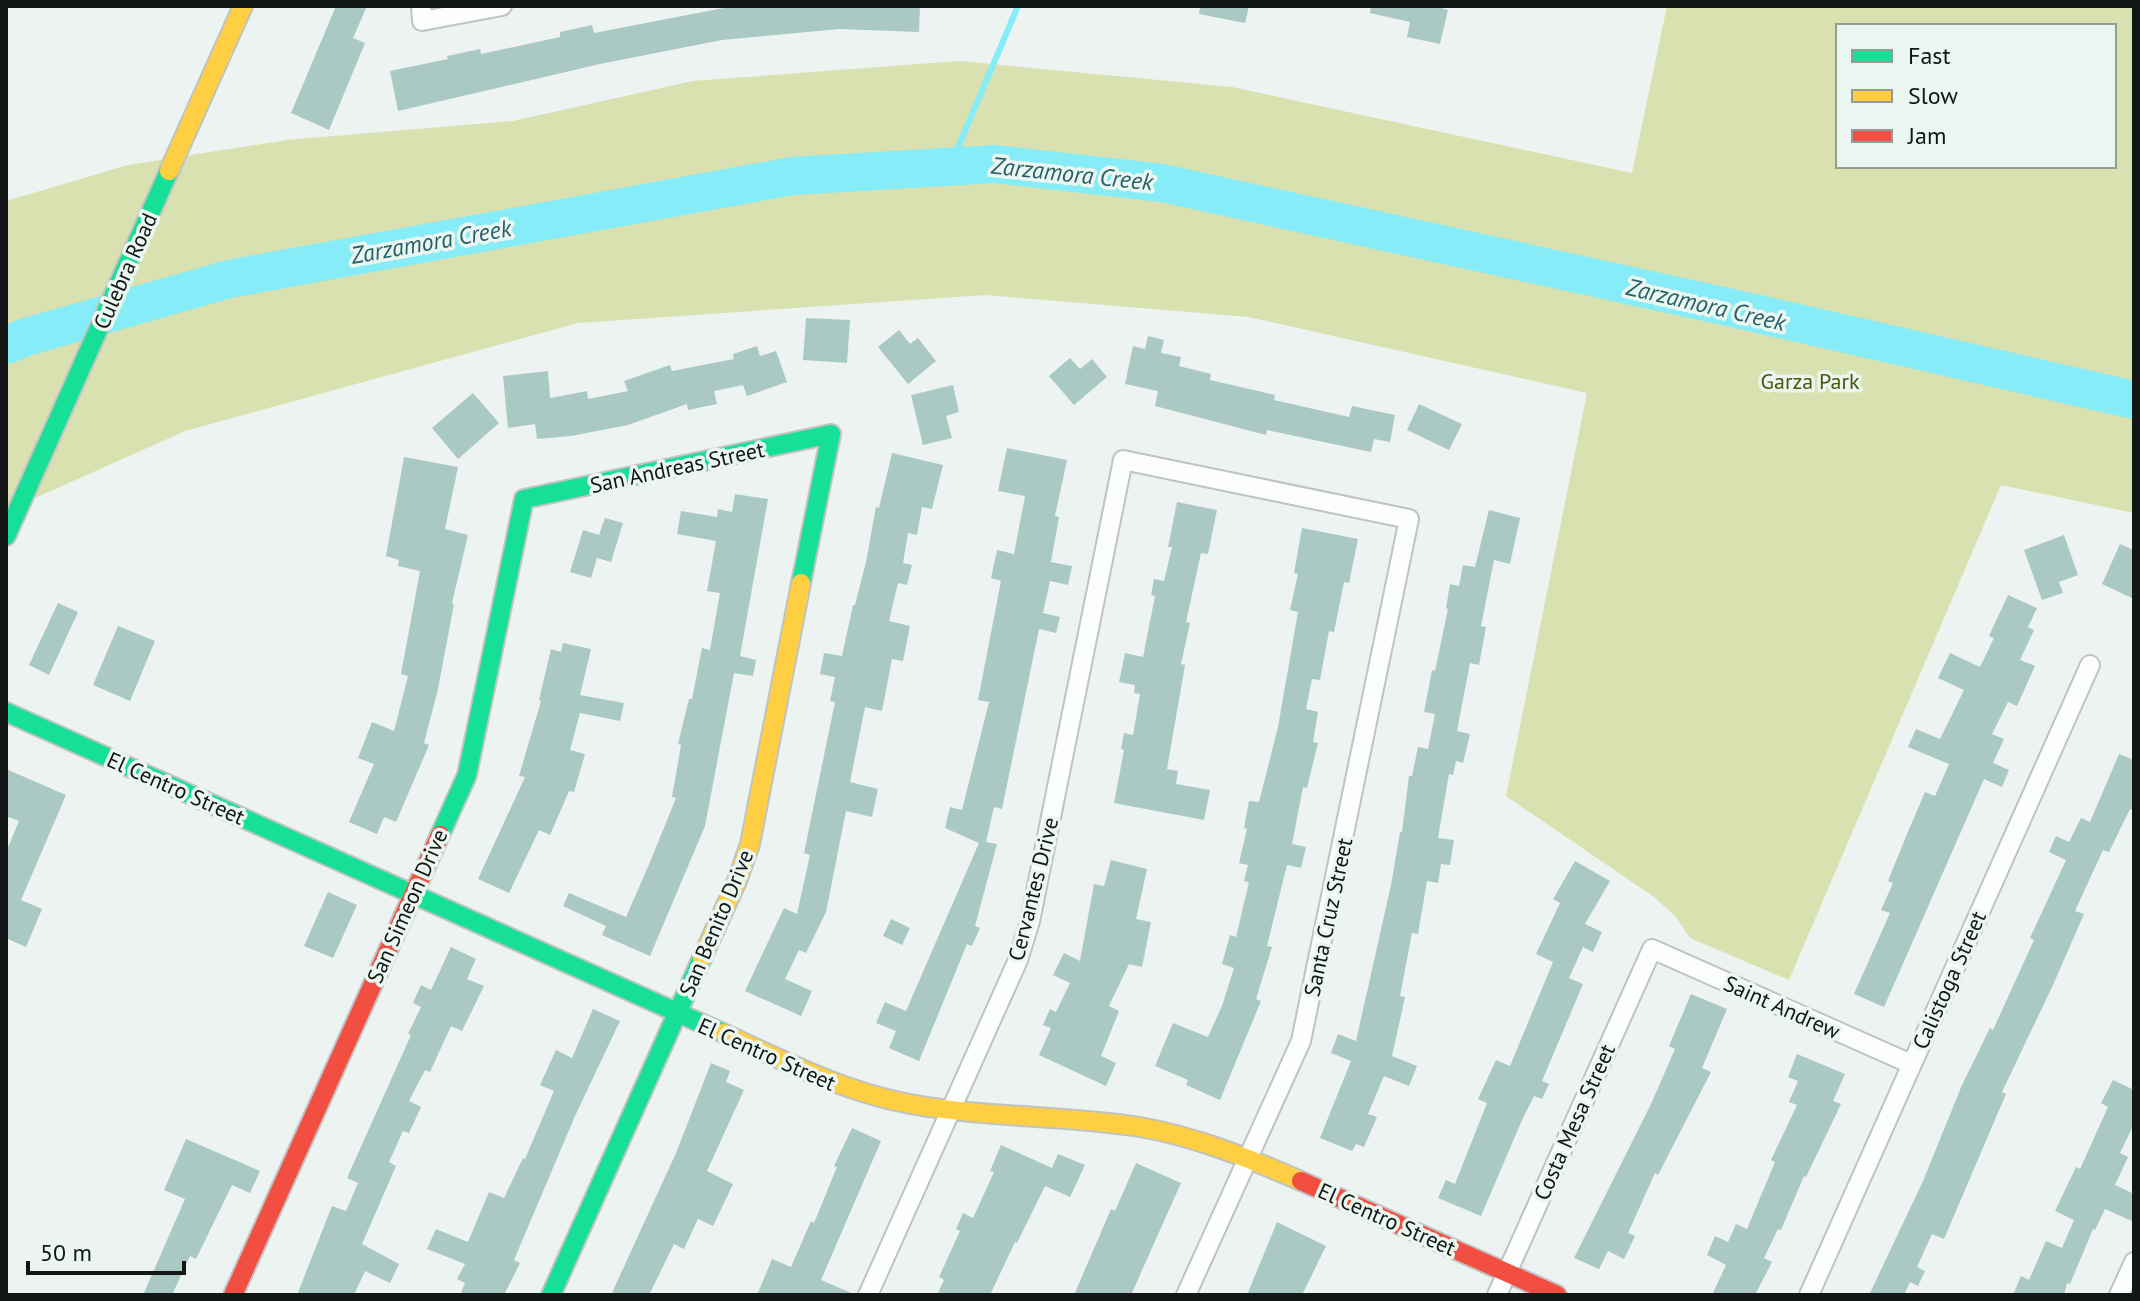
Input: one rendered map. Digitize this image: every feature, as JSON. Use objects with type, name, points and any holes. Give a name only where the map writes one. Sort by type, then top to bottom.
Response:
[{"type":"street","name":"Culebra Road","points":[[6,536],[243,6]]},
{"type":"street","points":[[421,6],[422,21],[502,6]]},
{"type":"street","name":"San Andreas Street","points":[[524,499],[831,434]]},
{"type":"street","name":"San Benito Drive","points":[[551,1295],[737,881],[750,844],[831,434]]},
{"type":"street","name":"Cervantes Drive","points":[[868,1295],[1018,960],[1030,921],[1123,460],[1409,519]]},
{"type":"street","name":"San Simeon Drive","points":[[233,1295],[467,775],[524,499]]},
{"type":"street","name":"Santa Cruz Street","points":[[1186,1295],[1301,1041],[1409,519]]},
{"type":"street","name":"Calistoga Street","points":[[1809,1295],[2090,665]]},
{"type":"street","name":"El Centro Street","points":[[6,712],[677,1014],[869,1096],[950,1109],[1122,1124],[1202,1140],[1557,1295]]},
{"type":"street","name":"Saint Andrew","points":[[1652,949],[1911,1064]]},
{"type":"street","name":"Costa Mesa Street","points":[[1497,1295],[1652,949]]},
{"type":"street","points":[[2119,1295],[2134,1262]]},
{"type":"green space","name":"Garza Park","points":[[1667,6],[2134,6],[2134,513],[2001,485],[1789,980],[1690,938],[1675,916],[1654,897],[1506,796],[1587,393],[1249,317],[985,295],[578,323],[185,431],[6,511],[6,201],[128,165],[287,140],[513,121],[693,81],[959,61],[1232,87],[1632,173]]},
{"type":"building","points":[[336,6],[367,6],[353,38],[365,43],[329,130],[291,113]]},
{"type":"building","points":[[734,6],[920,6],[919,32],[839,29],[722,40],[600,64],[398,111],[390,71],[480,49],[481,54],[560,37],[560,32],[592,25],[594,33]]},
{"type":"building","points":[[1200,6],[1249,6],[1245,23],[1199,14]]},
{"type":"building","points":[[1371,6],[1434,6],[1448,10],[1440,44],[1407,37],[1410,22],[1370,13]]},
{"type":"building","points":[[806,318],[850,320],[847,363],[803,360]]},
{"type":"building","points":[[899,330],[910,344],[918,338],[936,361],[908,384],[878,347]]},
{"type":"building","points":[[1148,336],[1164,340],[1161,353],[1181,357],[1179,366],[1211,374],[1210,380],[1275,395],[1274,400],[1349,417],[1352,406],[1395,415],[1390,442],[1374,439],[1371,452],[1267,430],[1266,435],[1155,406],[1158,391],[1125,384],[1133,346],[1145,349]]},
{"type":"building","points":[[757,346],[760,356],[776,351],[787,382],[747,396],[743,385],[714,391],[717,404],[688,410],[687,404],[628,425],[571,436],[537,439],[535,424],[508,428],[503,376],[548,371],[550,398],[587,391],[588,399],[628,391],[624,381],[670,365],[672,371],[734,359],[733,354]]},
{"type":"building","points":[[1070,358],[1080,369],[1092,359],[1107,377],[1074,405],[1049,376]]},
{"type":"building","points":[[953,385],[959,412],[946,416],[952,438],[923,445],[911,395]]},
{"type":"building","points":[[473,393],[499,423],[458,459],[432,428]]},
{"type":"building","points":[[1419,404],[1462,424],[1449,450],[1407,430]]},
{"type":"building","points":[[1007,448],[1067,460],[1055,516],[1059,517],[1051,562],[1072,566],[1068,585],[1050,581],[1043,613],[1060,617],[1056,633],[1039,629],[1002,809],[994,807],[986,842],[997,844],[975,926],[980,928],[972,946],[967,944],[919,1061],[889,1048],[896,1031],[876,1023],[885,1002],[906,1011],[979,843],[945,828],[950,807],[962,810],[989,702],[978,700],[1001,581],[991,578],[997,550],[1014,554],[1025,496],[998,491]]},
{"type":"building","points":[[892,453],[943,465],[932,509],[922,507],[917,535],[908,533],[903,563],[912,565],[907,585],[898,583],[889,621],[910,626],[903,661],[892,659],[882,711],[865,707],[850,782],[878,789],[872,817],[846,811],[826,912],[806,953],[799,950],[785,979],[812,991],[801,1016],[745,991],[784,908],[797,914],[810,855],[804,853],[835,702],[830,701],[835,677],[820,674],[824,653],[842,656],[866,562],[876,507],[879,508]]},
{"type":"building","points":[[404,457],[458,467],[445,529],[468,535],[452,603],[438,689],[424,743],[429,745],[396,822],[384,817],[377,834],[349,822],[374,764],[358,758],[372,722],[394,731],[408,676],[401,674],[420,571],[398,566],[399,560],[386,556]]},
{"type":"building","points":[[735,494],[768,499],[740,656],[756,660],[753,676],[734,673],[705,826],[650,956],[602,935],[606,926],[563,906],[569,893],[626,917],[650,862],[676,798],[672,797],[681,745],[678,744],[689,699],[692,699],[702,648],[710,650],[720,593],[707,591],[716,541],[677,534],[681,511],[717,517],[718,509],[732,512]]},
{"type":"building","points":[[1177,502],[1217,510],[1208,554],[1201,553],[1186,622],[1190,623],[1181,664],[1185,665],[1167,769],[1178,771],[1176,784],[1210,790],[1204,820],[1114,803],[1124,750],[1121,749],[1124,733],[1133,735],[1140,694],[1134,693],[1135,685],[1119,682],[1125,653],[1143,657],[1155,596],[1151,595],[1154,579],[1164,581]]},
{"type":"building","points":[[1489,510],[1520,518],[1510,564],[1494,560],[1481,626],[1486,627],[1479,665],[1470,663],[1457,731],[1470,734],[1463,763],[1456,761],[1453,775],[1449,774],[1438,838],[1454,840],[1450,865],[1441,864],[1438,883],[1427,881],[1418,934],[1412,933],[1400,996],[1405,997],[1392,1056],[1417,1066],[1409,1086],[1384,1076],[1368,1114],[1377,1117],[1364,1147],[1356,1144],[1352,1151],[1320,1138],[1351,1061],[1331,1053],[1338,1034],[1356,1041],[1402,832],[1409,776],[1412,776],[1418,747],[1428,749],[1435,714],[1424,712],[1448,609],[1450,584],[1459,586],[1463,565],[1475,567]]},
{"type":"building","points":[[605,518],[623,523],[611,562],[597,558],[591,578],[570,572],[583,530],[599,535]]},
{"type":"building","points":[[1302,528],[1358,539],[1349,583],[1344,582],[1334,632],[1329,631],[1320,680],[1312,679],[1306,709],[1318,712],[1313,742],[1318,743],[1307,788],[1303,787],[1292,844],[1306,847],[1301,868],[1287,865],[1267,946],[1272,947],[1256,999],[1261,1001],[1220,1100],[1186,1085],[1188,1080],[1155,1066],[1173,1023],[1208,1037],[1234,968],[1222,964],[1230,935],[1236,937],[1249,882],[1244,881],[1248,865],[1239,863],[1247,829],[1244,828],[1249,801],[1259,802],[1278,727],[1298,612],[1290,610],[1298,574],[1294,573]]},
{"type":"building","points":[[2064,535],[2078,575],[2059,582],[2063,593],[2042,600],[2024,550]]},
{"type":"building","points":[[2120,544],[2134,550],[2134,599],[2102,584]]},
{"type":"building","points":[[2008,595],[2037,608],[2028,627],[2034,630],[2020,660],[2035,666],[2017,706],[2008,702],[1992,734],[2004,739],[1993,763],[2009,770],[2002,787],[1984,779],[1884,1007],[1854,994],[1890,913],[1881,910],[1893,883],[1888,881],[1907,834],[1925,792],[1935,796],[1949,764],[1908,747],[1916,729],[1940,739],[1964,690],[1938,678],[1950,653],[1980,667],[1994,638],[1989,636]]},
{"type":"building","points":[[58,603],[78,612],[49,675],[29,665]]},
{"type":"building","points":[[118,626],[155,641],[130,701],[93,685]]},
{"type":"building","points":[[563,643],[591,649],[580,695],[624,703],[620,721],[580,713],[570,750],[585,754],[574,792],[569,791],[550,835],[539,830],[509,893],[478,879],[525,777],[519,776],[541,701],[551,649],[561,652]]},
{"type":"building","points":[[2119,754],[2134,760],[2134,810],[2130,809],[2109,852],[2103,850],[2075,911],[2084,914],[2002,1092],[2006,1094],[1944,1239],[1932,1234],[1917,1267],[1925,1271],[1918,1286],[1910,1282],[1904,1295],[1869,1295],[1923,1181],[1962,1085],[1990,1028],[1993,1030],[2034,940],[2030,938],[2066,860],[2049,852],[2056,836],[2069,842],[2081,818],[2090,822]]},
{"type":"building","points":[[6,769],[66,795],[21,900],[42,909],[26,947],[6,938],[6,852],[19,821],[6,816]]},
{"type":"building","points":[[1111,860],[1147,869],[1136,919],[1151,922],[1142,967],[1129,964],[1109,1006],[1119,1011],[1101,1056],[1116,1063],[1106,1086],[1039,1055],[1051,1028],[1043,1025],[1050,1009],[1056,1012],[1070,983],[1053,975],[1064,953],[1080,961],[1094,884],[1104,886]]},
{"type":"building","points":[[1575,861],[1610,881],[1585,924],[1602,932],[1593,952],[1583,947],[1569,978],[1583,984],[1542,1081],[1549,1084],[1542,1099],[1534,1096],[1481,1216],[1438,1198],[1446,1180],[1455,1184],[1487,1103],[1478,1099],[1496,1060],[1510,1066],[1553,962],[1536,954],[1560,903],[1553,899]]},
{"type":"building","points":[[328,892],[357,905],[333,958],[304,946]]},
{"type":"building","points":[[891,919],[910,928],[902,945],[883,936]]},
{"type":"building","points":[[451,947],[476,959],[467,979],[484,986],[462,1031],[451,1026],[430,1072],[425,1070],[409,1101],[421,1107],[409,1133],[403,1131],[389,1162],[396,1166],[362,1244],[399,1264],[390,1283],[365,1271],[354,1295],[297,1295],[332,1206],[346,1211],[358,1183],[347,1178],[411,1035],[408,1034],[421,1007],[413,1003],[421,985],[431,990]]},
{"type":"building","points":[[1691,994],[1727,1009],[1702,1068],[1711,1072],[1658,1175],[1655,1173],[1628,1233],[1635,1236],[1624,1259],[1608,1251],[1599,1269],[1574,1258],[1651,1104],[1675,1049],[1669,1046]]},
{"type":"building","points":[[593,1009],[620,1021],[575,1116],[514,1260],[520,1263],[504,1295],[460,1295],[465,1283],[457,1279],[465,1264],[427,1249],[436,1229],[468,1242],[489,1192],[504,1198],[525,1159],[554,1091],[540,1085],[556,1050],[572,1058]]},
{"type":"building","points":[[1797,1054],[1845,1074],[1833,1101],[1841,1104],[1804,1176],[1781,1230],[1778,1229],[1764,1258],[1772,1262],[1755,1295],[1712,1295],[1726,1265],[1707,1255],[1715,1236],[1728,1242],[1736,1224],[1747,1229],[1775,1162],[1771,1160],[1797,1105],[1789,1102],[1798,1081],[1788,1077]]},
{"type":"building","points":[[711,1063],[730,1071],[726,1082],[744,1090],[707,1171],[733,1184],[713,1226],[698,1219],[684,1249],[674,1244],[649,1295],[611,1295],[676,1153]]},
{"type":"building","points":[[2113,1080],[2134,1090],[2134,1124],[2120,1153],[2128,1157],[2115,1185],[2134,1194],[2134,1222],[2105,1209],[2093,1229],[2070,1284],[2067,1283],[2064,1295],[2013,1295],[2021,1276],[2029,1280],[2046,1241],[2062,1248],[2074,1220],[2055,1211],[2076,1167],[2080,1169],[2108,1107],[2101,1103]]},
{"type":"building","points":[[852,1128],[881,1141],[821,1280],[856,1295],[757,1295],[772,1259],[791,1267],[811,1221],[814,1223],[837,1167],[834,1166]]},
{"type":"building","points":[[186,1139],[260,1171],[250,1193],[232,1185],[196,1259],[190,1256],[172,1295],[143,1295],[185,1199],[164,1190]]},
{"type":"building","points":[[1001,1145],[1052,1168],[1058,1154],[1085,1165],[1070,1197],[1045,1186],[990,1295],[937,1295],[944,1280],[939,1277],[960,1231],[956,1229],[963,1213],[973,1218],[994,1172],[990,1171]]},
{"type":"building","points":[[1136,1163],[1181,1183],[1131,1295],[1074,1295],[1111,1209],[1115,1211]]},
{"type":"building","points":[[1277,1222],[1326,1246],[1302,1295],[1247,1295]]},
{"type":"waterway","points":[[950,166],[1018,6]]},
{"type":"waterway","name":"Zarzamora Creek","points":[[6,345],[229,279],[792,176],[995,164],[1162,183],[2134,400]]},
{"type":"traffic: fast","points":[[6,536],[169,171]]},
{"type":"traffic: fast","points":[[440,835],[467,775],[524,499],[831,434],[801,583]]},
{"type":"traffic: fast","points":[[6,712],[723,1033]]},
{"type":"traffic: fast","points":[[551,1295],[702,958]]},
{"type":"traffic: slow","points":[[169,171],[243,6]]},
{"type":"traffic: slow","points":[[702,958],[750,844],[801,583]]},
{"type":"traffic: slow","points":[[723,1033],[815,1074],[886,1099],[939,1109],[1083,1120],[1161,1131],[1242,1156],[1301,1181]]},
{"type":"traffic: jam","points":[[233,1295],[440,835]]},
{"type":"traffic: jam","points":[[1301,1181],[1557,1295]]}]
